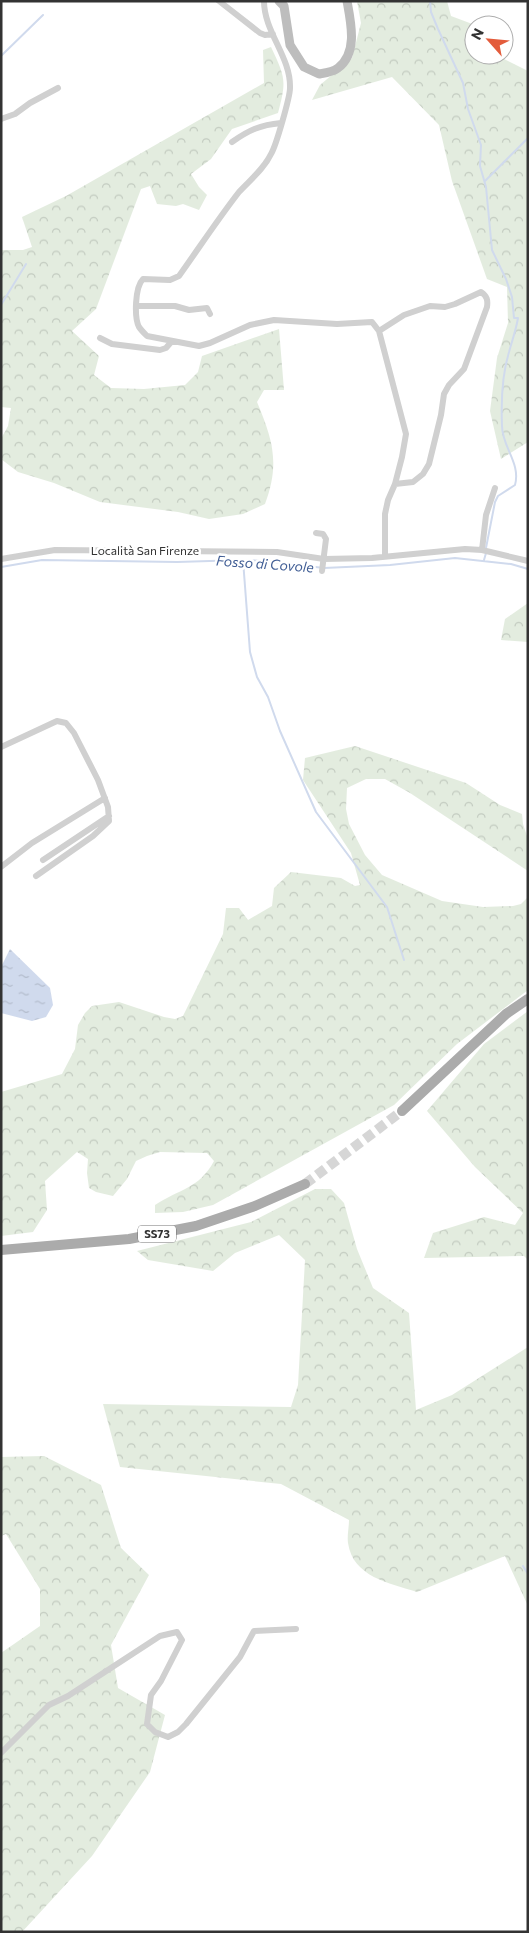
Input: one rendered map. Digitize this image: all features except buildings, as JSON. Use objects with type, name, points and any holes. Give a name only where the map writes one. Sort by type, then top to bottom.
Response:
[{"type":"main road","points":[[279,1],[284,6],[290,45],[304,67],[319,74],[337,69],[347,58],[352,37],[348,1]]},
{"type":"main road","points":[[402,1111],[506,1014],[528,1000]]},
{"type":"main road","name":"SS73","points":[[1,1250],[129,1239],[196,1226],[255,1206],[305,1184]]},
{"type":"street","points":[[219,1],[260,33],[265,35],[273,34]]},
{"type":"street","points":[[264,1],[264,8],[273,34],[288,67],[290,90],[272,154],[261,169],[239,192],[179,276],[170,280],[143,279],[139,282],[136,293],[138,324],[147,336],[199,346],[250,325],[274,320],[337,324],[372,322],[379,331],[406,434],[395,484],[388,500],[385,514],[386,556]]},
{"type":"street","points":[[1,119],[15,114],[30,103],[58,88]]},
{"type":"street","points":[[232,142],[247,131],[265,124],[281,123]]},
{"type":"street","points":[[379,331],[404,315],[430,306],[445,307],[481,292],[488,300],[464,369],[449,385],[444,394],[430,464],[423,474],[412,482],[395,484]]},
{"type":"street","points":[[137,306],[176,306],[189,310],[207,308],[210,314]]},
{"type":"street","points":[[100,338],[112,344],[160,350],[166,348],[172,341]]},
{"type":"street","points":[[482,550],[486,515],[496,488]]},
{"type":"street","points":[[316,533],[323,534],[326,539],[323,565]]},
{"type":"street","name":"Località San Firenze","points":[[1,558],[55,550],[277,552],[323,565],[452,549],[482,550],[528,561]]},
{"type":"street","points":[[1,747],[57,721],[66,723],[74,733],[98,780],[108,807],[109,821],[93,836],[36,876]]},
{"type":"street","points":[[1,867],[32,843],[105,798]]},
{"type":"street","points":[[43,860],[108,816]]},
{"type":"street","points":[[1,1753],[49,1705],[68,1696],[160,1636],[177,1632],[182,1640],[161,1681],[150,1695],[148,1711],[147,1724],[155,1732],[168,1737],[178,1732],[186,1724],[240,1657],[254,1631],[296,1629]]},
{"type":"green space","points":[[357,1],[447,1],[451,16],[464,21],[464,65],[514,64],[528,71],[528,442],[501,459],[490,411],[497,358],[508,323],[507,287],[487,279],[452,181],[439,125],[392,77],[312,100],[320,85],[352,58],[361,23]]},
{"type":"green space","points":[[271,47],[282,72],[283,79],[283,93],[278,113],[232,129],[211,159],[191,174],[199,187],[207,195],[199,210],[183,204],[176,206],[157,204],[150,186],[141,189],[96,309],[72,331],[99,356],[94,375],[111,388],[144,389],[185,385],[198,372],[202,356],[279,329],[284,390],[264,390],[257,402],[271,440],[273,452],[270,490],[265,504],[243,514],[209,519],[178,512],[100,502],[54,483],[18,472],[1,459],[1,439],[8,426],[11,408],[1,407],[1,250],[23,250],[32,247],[22,217],[66,196],[264,83],[263,50]]},
{"type":"green space","points":[[528,603],[528,642],[501,640],[505,619]]},
{"type":"green space","points":[[355,746],[466,783],[500,805],[522,814],[528,839],[528,871],[410,793],[385,779],[366,779],[347,788],[346,809],[349,824],[365,855],[382,875],[442,901],[483,907],[513,906],[521,904],[528,897],[528,990],[457,1044],[394,1105],[213,1205],[183,1212],[155,1213],[155,1205],[188,1188],[202,1177],[214,1161],[207,1153],[160,1152],[136,1161],[127,1179],[113,1196],[96,1192],[89,1188],[88,1159],[77,1152],[45,1181],[47,1210],[33,1232],[1,1236],[1,1092],[62,1074],[75,1049],[78,1025],[92,1006],[119,1002],[164,1017],[175,1019],[183,1016],[223,934],[226,908],[239,908],[248,920],[272,906],[274,888],[291,872],[341,878],[355,886],[360,885],[351,853],[303,780],[305,758]]},
{"type":"green space","points":[[528,1011],[528,1260],[524,1256],[424,1258],[433,1233],[484,1217],[515,1225],[523,1213],[475,1167],[427,1111],[484,1044]]},
{"type":"green space","points":[[315,1189],[331,1189],[344,1203],[357,1249],[373,1288],[409,1313],[416,1410],[452,1395],[528,1347],[528,1606],[505,1556],[417,1592],[384,1582],[365,1571],[357,1564],[351,1554],[348,1543],[349,1520],[281,1484],[120,1467],[103,1404],[291,1407],[298,1385],[305,1260],[279,1235],[235,1253],[213,1271],[148,1260],[137,1251],[251,1222]]},
{"type":"green space","points":[[44,1456],[101,1485],[121,1548],[149,1575],[111,1645],[118,1688],[165,1715],[150,1772],[92,1856],[22,1932],[1,1932],[1,1653],[40,1626],[40,1589],[6,1534],[1,1536],[1,1457]]},
{"type":"water","points":[[10,949],[50,988],[53,1005],[46,1017],[32,1021],[1,1013],[1,967]]},
{"type":"waterway","points":[[430,1],[431,12],[463,83],[468,109],[481,145],[480,166],[486,187],[492,250],[506,279],[512,297],[514,318],[518,318],[505,370],[502,408],[503,434],[516,469],[515,485],[498,496],[495,502],[486,548]]},
{"type":"waterway","points":[[1,56],[43,15]]},
{"type":"waterway","points":[[485,181],[528,138]]},
{"type":"waterway","points":[[1,305],[26,264]]},
{"type":"waterway","name":"Fosso di Covole","points":[[484,560],[486,553]]},
{"type":"waterway","name":"Fosso di Covole","points":[[1,567],[42,560],[177,562],[243,560],[324,568],[390,565],[455,558],[511,564],[528,569]]},
{"type":"waterway","points":[[243,560],[250,652],[257,677],[268,697],[280,731],[316,812],[387,907],[404,960]]},
{"type":"waterway","points":[[523,1566],[528,1574]]},
{"type":"tunnel","points":[[305,1184],[402,1111]]}]
